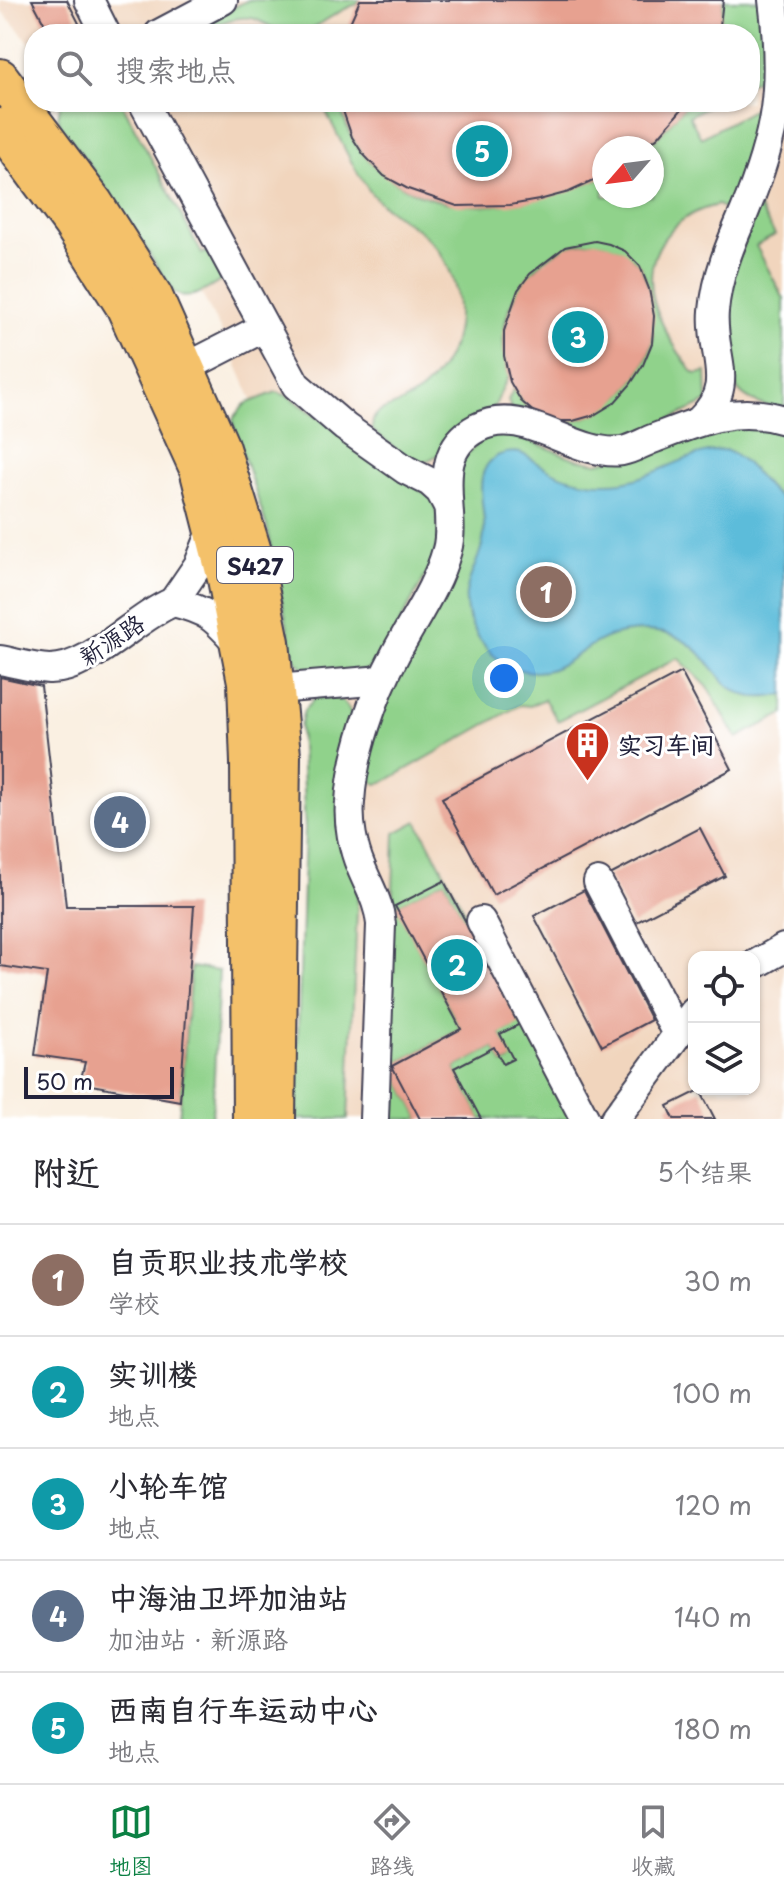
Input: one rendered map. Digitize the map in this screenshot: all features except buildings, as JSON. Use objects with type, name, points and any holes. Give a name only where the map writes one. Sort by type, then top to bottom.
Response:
[{"type":"main road","name":"S427","points":[[0,77],[71,223],[124,306],[198,469],[213,529],[246,682],[251,1119]]},
{"type":"main road","name":"S427","points":[[19,111],[94,202],[154,296],[220,445],[252,548],[271,642],[282,755],[277,1119]]},
{"type":"street","points":[[89,0],[101,24]]},
{"type":"street","points":[[178,24],[223,0]]},
{"type":"street","points":[[747,414],[721,389],[714,313],[722,265],[760,173],[780,108],[781,50],[773,0]]},
{"type":"street","points":[[148,112],[296,385],[325,413],[406,470],[430,482],[440,491],[447,504]]},
{"type":"street","points":[[187,367],[263,328]]},
{"type":"street","points":[[700,420],[711,410],[721,389]]},
{"type":"street","points":[[374,1119],[381,924],[379,906],[361,867],[353,839],[350,802],[370,709],[443,564],[449,546],[447,471],[462,439],[490,422],[510,421],[589,450],[607,452],[627,450],[700,420],[747,414],[784,420]]},
{"type":"street","points":[[406,470],[431,471],[443,466],[454,454]]},
{"type":"street","points":[[213,529],[199,564],[173,602],[200,609],[239,645]]},
{"type":"street","name":"新源路","points":[[0,660],[49,669],[68,666],[93,655],[156,609],[173,602]]},
{"type":"street","points":[[276,689],[382,680]]},
{"type":"street","points":[[598,882],[686,1023],[615,1119]]},
{"type":"street","points":[[481,921],[585,1119]]},
{"type":"street","points":[[760,962],[784,948]]},
{"type":"shaded area","points":[[0,0],[784,0],[784,1119],[325,1119],[327,695],[256,409],[228,344],[161,217],[86,112],[760,112],[760,24],[24,24],[24,36],[0,9]]},
{"type":"green space","points":[[248,0],[360,0],[358,4],[319,24],[266,24],[256,19],[241,18],[219,24],[202,24]]},
{"type":"green space","points":[[723,0],[762,0],[769,68],[760,78],[760,24],[720,24]]},
{"type":"green space","points":[[769,101],[729,218],[728,212],[718,205],[686,218],[670,231],[658,249],[652,267],[654,303],[661,321],[692,371],[697,374],[706,372],[707,402],[637,435],[609,441],[511,409],[508,400],[514,389],[527,406],[542,416],[559,421],[576,420],[593,414],[624,392],[648,356],[653,334],[643,272],[636,262],[615,248],[594,242],[573,245],[554,254],[536,268],[522,286],[504,328],[504,353],[509,377],[492,410],[469,432],[421,463],[409,459],[373,431],[377,414],[414,396],[441,368],[454,341],[458,309],[456,293],[438,250],[371,193],[326,112],[343,112],[350,134],[370,161],[395,182],[423,196],[483,206],[545,197],[592,181],[592,208],[664,208],[664,136],[659,136],[679,112],[697,112],[689,116],[701,138],[749,112],[760,112],[760,106]]},
{"type":"green space","points":[[59,112],[126,112],[202,254],[210,250],[224,277],[222,280],[192,295],[173,292],[122,210],[60,124]]},
{"type":"green space","points":[[758,206],[775,235],[756,246],[784,299],[784,408],[754,402],[739,391],[732,373],[728,344],[727,294]]},
{"type":"green space","points":[[276,392],[288,396],[434,500],[439,530],[434,560],[377,665],[371,669],[319,674],[310,672],[294,658],[267,527],[233,419],[245,404]]},
{"type":"green space","points":[[732,425],[784,432],[784,714],[737,738],[707,686],[678,658],[558,721],[544,699],[530,706],[520,705],[384,782],[377,784],[370,780],[368,765],[374,735],[457,498],[463,458],[487,434],[507,432],[576,459],[598,463]]},
{"type":"green space","points":[[316,697],[342,701],[355,723],[358,887],[348,1119],[295,1119],[305,829],[300,726],[304,710]]},
{"type":"green space","points":[[417,821],[575,1119],[481,1119],[454,1068],[494,1047],[503,1064],[512,1060],[500,1034],[519,1023],[444,881],[396,906],[461,1029],[392,1066],[420,1119],[385,1119],[395,833]]},
{"type":"green space","points":[[191,967],[219,971],[212,1119],[179,1119]]},
{"type":"water","points":[[725,450],[742,460],[784,501],[784,694],[761,697],[743,694],[730,687],[698,651],[683,640],[664,633],[635,631],[616,635],[597,642],[556,668],[538,672],[517,669],[487,649],[473,628],[466,593],[483,543],[481,482],[489,463],[497,456],[518,452],[553,472],[597,483],[636,479],[694,456]]},
{"type":"place","name":"西南自行车运动中心","points":[[482,151]]},
{"type":"place","name":"小轮车馆","points":[[578,337]]},
{"type":"place","name":"自贡职业技术学校","points":[[546,592]]},
{"type":"place","name":"实习车间","points":[[587,783]]},
{"type":"place","name":"中海油卫坪加油站","points":[[120,822]]},
{"type":"place","name":"实训楼","points":[[457,965]]}]
